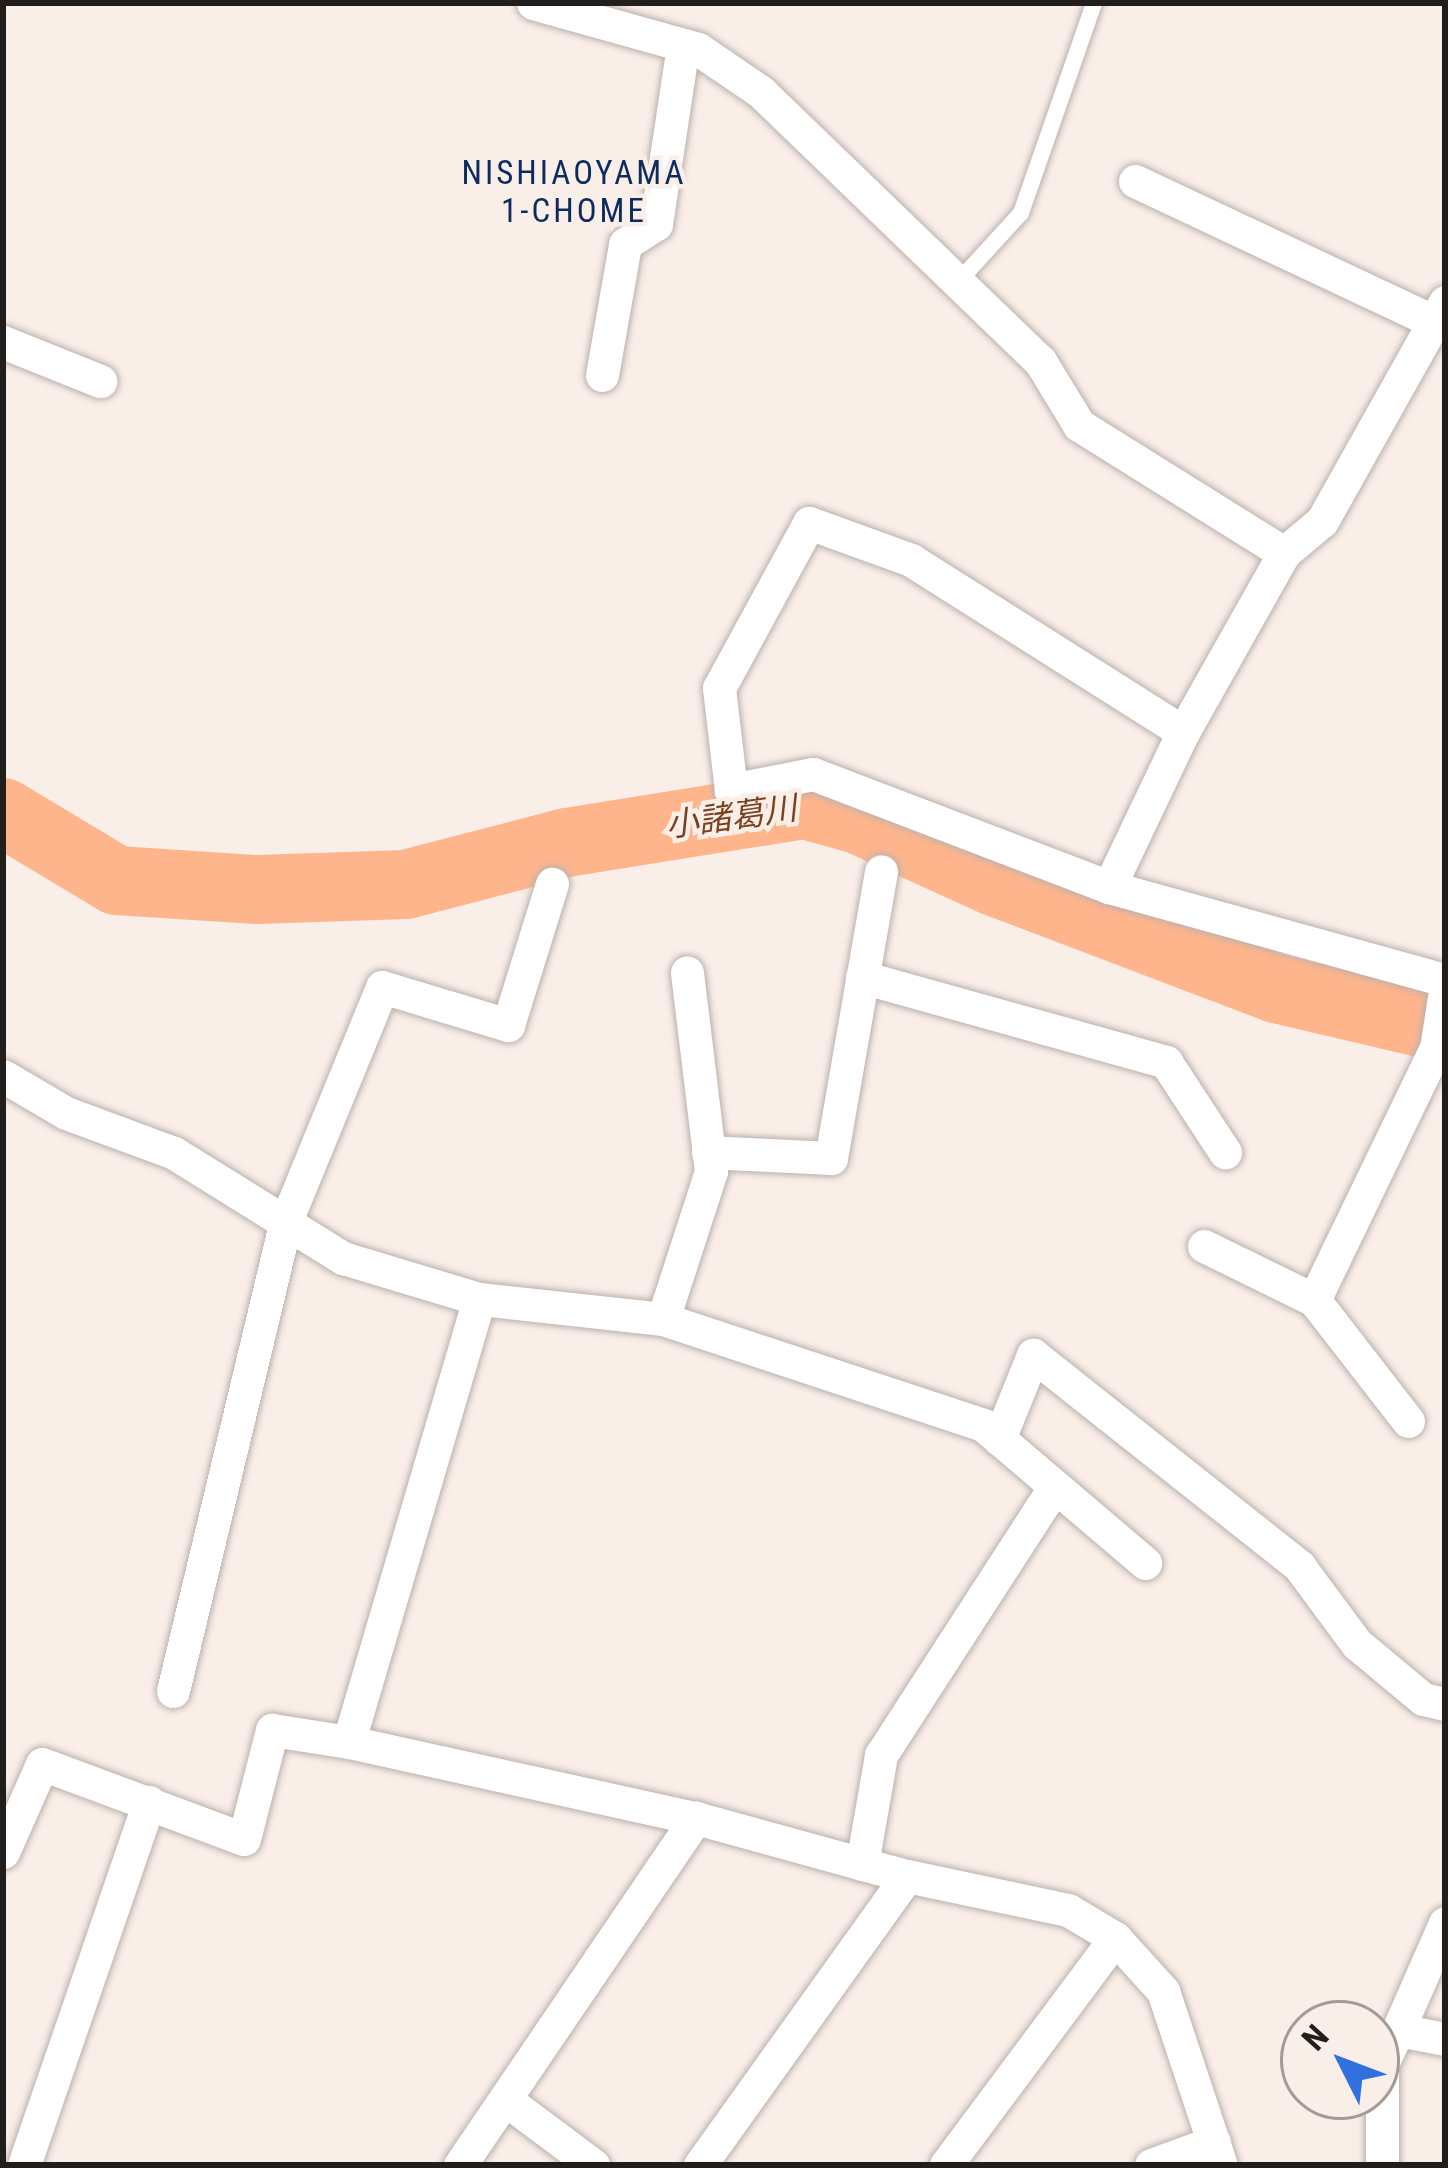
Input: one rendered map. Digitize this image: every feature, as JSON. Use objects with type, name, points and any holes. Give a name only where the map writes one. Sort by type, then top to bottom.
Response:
[{"type":"street","points":[[533,3],[683,45],[760,92],[1040,362],[1079,425],[1284,553]]},
{"type":"street","points":[[602,375],[625,244],[656,224],[683,45]]},
{"type":"street","points":[[1109,887],[1183,732],[1284,553],[1322,521],[1440,312],[1135,181]]},
{"type":"street","points":[[3,342],[100,381]]},
{"type":"street","points":[[1183,732],[911,560],[809,523],[719,688],[731,790],[813,774],[1109,887],[1444,991],[1436,1048],[1314,1300]]},
{"type":"street","points":[[708,1152],[831,1158],[881,871]]},
{"type":"street","points":[[173,1691],[286,1221],[382,987],[508,1025],[552,884]]},
{"type":"street","points":[[663,1319],[711,1171],[687,972]]},
{"type":"street","points":[[862,977],[1166,1062],[1225,1152]]},
{"type":"street","points":[[3,1076],[65,1113],[174,1153],[343,1258],[479,1299],[663,1319],[983,1425],[1145,1563]]},
{"type":"street","points":[[1204,1246],[1314,1300],[1408,1421]]},
{"type":"street","points":[[349,1742],[479,1299]]},
{"type":"street","points":[[998,1439],[1033,1355],[1299,1566],[1357,1644],[1423,1699],[1445,1704]]},
{"type":"street","points":[[862,1864],[881,1755],[1054,1488]]},
{"type":"street","points":[[3,1852],[42,1763],[244,1838],[272,1730],[349,1742],[696,1818],[908,1876],[1068,1910],[1115,1938],[1163,1991],[1218,2154],[1150,2165]]},
{"type":"street","points":[[24,2165],[149,1802]]},
{"type":"street","points":[[460,2165],[696,1818]]},
{"type":"street","points":[[700,2165],[908,1876]]},
{"type":"street","points":[[1400,2025],[1445,1923]]},
{"type":"street","points":[[946,2165],[1115,1938]]},
{"type":"street","points":[[1400,2030],[1445,2039]]},
{"type":"street","points":[[506,2100],[592,2165]]},
{"type":"street","points":[[1382,2120],[1382,2165]]},
{"type":"lane","points":[[958,282],[1021,213],[1094,3]]},
{"type":"waterway","name":"小諸葛川","points":[[3,812],[116,880],[257,889],[405,884],[566,842],[804,804],[858,819],[994,881],[1276,988],[1445,1028]]},
{"type":"district","name":"NISHIAOYAMA 1-CHOME","points":[[574,192]]}]
